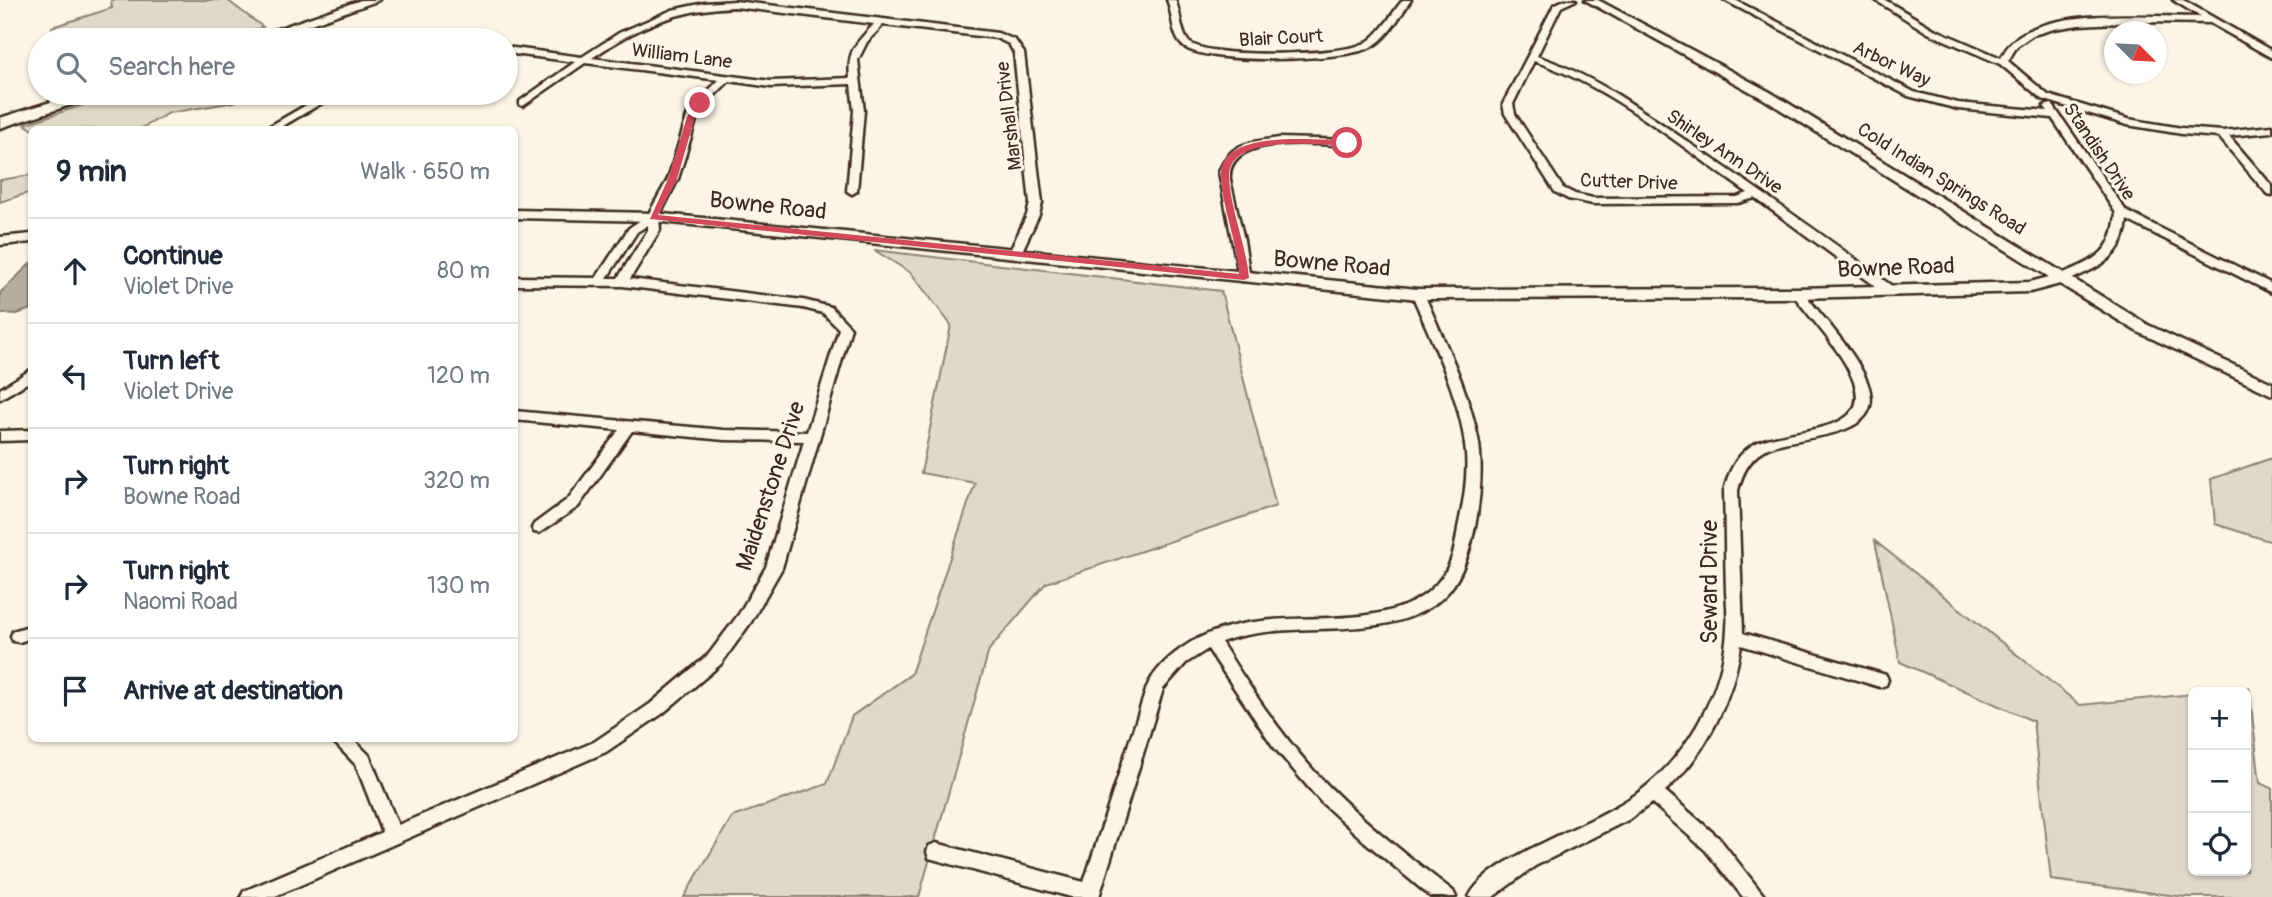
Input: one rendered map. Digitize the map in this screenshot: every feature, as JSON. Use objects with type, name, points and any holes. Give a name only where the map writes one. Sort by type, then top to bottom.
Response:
[{"type":"main road","points":[[289,28],[374,0]]},
{"type":"main road","points":[[0,123],[56,105]]},
{"type":"street","name":"Blair Court","points":[[1171,0],[1187,45],[1201,53],[1229,57],[1365,47],[1378,38],[1407,0]]},
{"type":"street","name":"Cutter Drive","points":[[1572,0],[1558,5],[1509,98],[1508,109],[1562,192],[1593,201],[1738,200],[1757,193]]},
{"type":"street","name":"Cold Indian Springs Road","points":[[1590,0],[1766,95],[2142,328],[2272,390]]},
{"type":"street","name":"Arbor Way","points":[[1728,0],[1911,94],[1958,106],[2054,115]]},
{"type":"street","points":[[1879,0],[1931,31],[2003,62],[2045,97],[2127,122],[2182,131],[2222,134],[2272,129]]},
{"type":"street","points":[[2177,0],[2272,55]]},
{"type":"street","name":"Marshall Drive","points":[[523,103],[582,60],[656,17],[697,5],[736,4],[992,34],[1008,40],[1016,47],[1036,203],[1015,253]]},
{"type":"street","points":[[2003,62],[2015,43],[2036,31],[2061,24],[2091,21],[2212,20]]},
{"type":"street","points":[[852,191],[859,111],[852,66],[856,52],[881,21]]},
{"type":"street","name":"William Lane","points":[[518,52],[786,85],[855,81]]},
{"type":"street","name":"Shirley Ann Drive","points":[[1531,57],[1567,70],[1625,105],[1757,193],[1888,290]]},
{"type":"street","points":[[599,282],[633,230],[653,217],[673,179],[694,110],[727,78]]},
{"type":"street","name":"Standish Drive","points":[[2045,97],[2054,115],[2122,213],[2121,234],[2115,249],[2094,264],[2063,278]]},
{"type":"street","points":[[275,126],[313,105]]},
{"type":"street","points":[[2222,134],[2272,192]]},
{"type":"street","points":[[1244,278],[1243,260],[1224,175],[1230,159],[1241,150],[1270,142],[1352,143]]},
{"type":"street","points":[[2122,213],[2272,289]]},
{"type":"street","name":"Bowne Road","points":[[518,214],[653,217],[1418,294],[1798,293],[2029,287],[2063,278]]},
{"type":"street","points":[[622,282],[654,230],[653,217]]},
{"type":"street","points":[[0,241],[28,238]]},
{"type":"street","name":"Maidenstone Drive","points":[[251,897],[600,747],[656,709],[715,659],[745,618],[774,568],[845,328],[827,310],[803,304],[622,282],[518,281]]},
{"type":"street","name":"Seward Drive","points":[[1479,897],[1515,866],[1625,812],[1653,792],[1687,753],[1710,718],[1728,672],[1735,637],[1731,491],[1734,477],[1741,463],[1755,450],[1775,440],[1848,424],[1860,414],[1865,401],[1858,375],[1798,293]]},
{"type":"street","points":[[936,852],[1090,895],[1155,687],[1162,675],[1188,650],[1238,631],[1381,620],[1409,611],[1430,598],[1448,580],[1462,552],[1474,489],[1473,445],[1462,407],[1418,294]]},
{"type":"street","points":[[0,395],[28,376]]},
{"type":"street","points":[[518,415],[724,435],[813,437]]},
{"type":"street","points":[[539,528],[573,503],[628,426]]},
{"type":"street","points":[[0,436],[28,435]]},
{"type":"street","points":[[1735,637],[1880,680]]},
{"type":"street","points":[[1211,640],[1281,743],[1325,794],[1386,849],[1446,897]]},
{"type":"street","points":[[343,742],[363,760],[393,837]]},
{"type":"street","points":[[1653,792],[1712,844],[1755,897]]},
{"type":"shaded area","points":[[111,0],[227,0],[263,27],[52,28],[112,8]]},
{"type":"shaded area","points":[[83,105],[216,105],[169,113],[145,126],[28,126],[25,124]]},
{"type":"shaded area","points":[[28,175],[28,193],[0,202],[0,180]]},
{"type":"shaded area","points":[[874,250],[1221,291],[1276,506],[1046,583],[989,650],[919,897],[684,897],[732,817],[827,784],[852,716],[911,674],[975,483],[921,473],[951,325],[911,273]]},
{"type":"shaded area","points":[[28,266],[28,310],[17,314],[0,313],[0,293]]},
{"type":"shaded area","points":[[2272,458],[2272,542],[2215,524],[2211,479]]},
{"type":"shaded area","points":[[1875,541],[2080,705],[2188,694],[2188,876],[2251,876],[2251,705],[2260,783],[2272,788],[2272,897],[2185,897],[2051,880],[2033,721],[1900,662]]},
{"type":"route","points":[[700,103],[691,117],[673,179],[653,217],[1244,278],[1243,260],[1224,175],[1230,159],[1241,150],[1270,142],[1347,143]]}]
